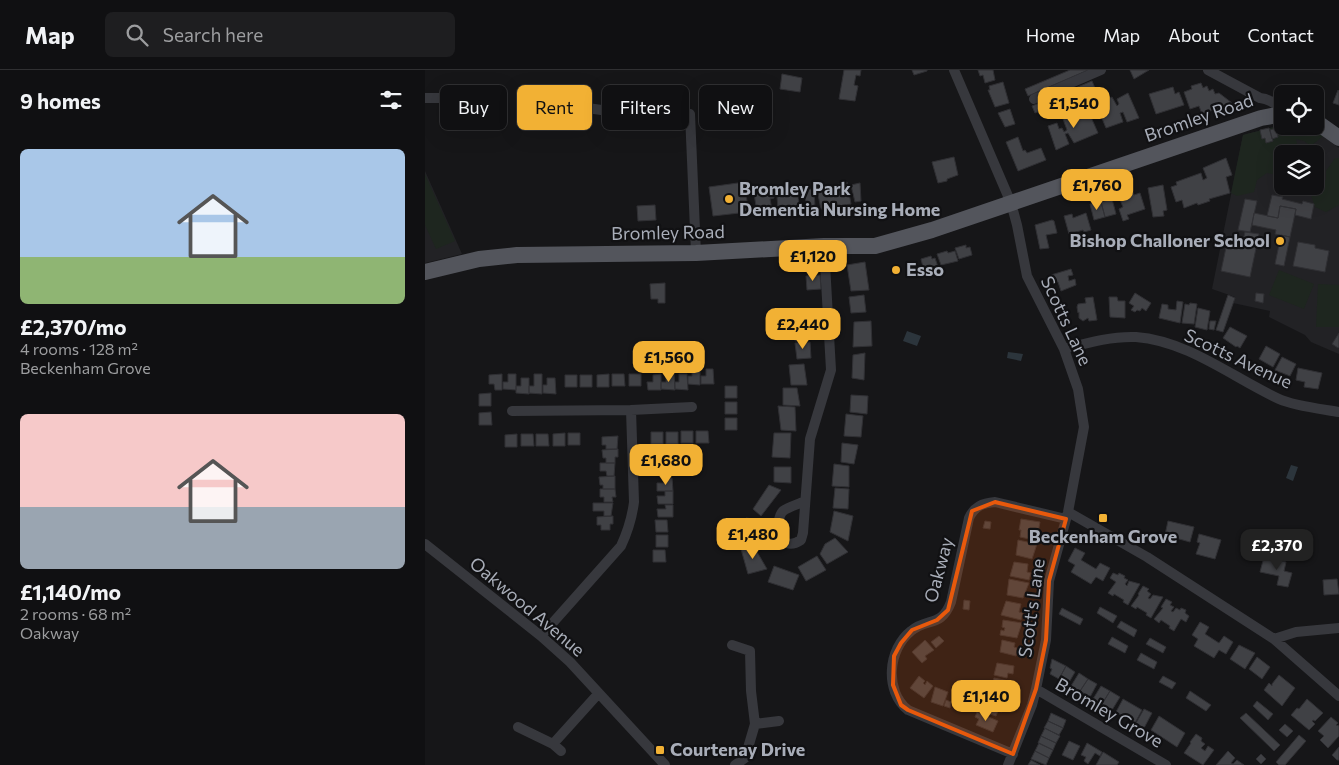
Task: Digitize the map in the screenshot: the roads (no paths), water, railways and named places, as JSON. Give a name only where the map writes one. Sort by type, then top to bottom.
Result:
[{"type":"main road","name":"Bromley Road","points":[[425,272],[451,265],[504,256],[696,253],[824,246],[875,246],[922,233],[1261,118],[1274,116]]},
{"type":"main road","points":[[1324,127],[1339,138]]},
{"type":"street","name":"Scotts Lane","points":[[955,70],[1011,203],[1027,276],[1064,349],[1078,389],[1084,427],[1067,515]]},
{"type":"street","points":[[1034,99],[1101,70]]},
{"type":"street","points":[[1208,70],[1260,98],[1274,103]]},
{"type":"street","points":[[425,98],[440,98]]},
{"type":"street","points":[[592,109],[629,114],[690,114],[696,253]]},
{"type":"street","points":[[805,501],[809,438],[831,370],[824,246]]},
{"type":"street","name":"Scotts Avenue","points":[[1064,349],[1095,341],[1118,338],[1136,337],[1160,341],[1181,348],[1281,400],[1339,412]]},
{"type":"street","points":[[512,411],[631,410],[692,407]]},
{"type":"street","points":[[541,636],[621,546],[628,530],[633,514],[631,410]]},
{"type":"street","name":"Oakway","points":[[1013,754],[908,710],[901,705],[893,685],[894,656],[901,643],[912,630],[937,620],[948,610],[972,511],[986,503],[995,502],[1067,515]]},
{"type":"street","points":[[1067,515],[1147,557],[1274,638],[1339,696]]},
{"type":"street","name":"Scott's Lane","points":[[1008,765],[1032,705],[1036,689],[1046,640],[1049,581],[1067,515]]},
{"type":"street","name":"Oakwood Avenue","points":[[425,544],[541,636],[570,662],[665,765]]},
{"type":"street","points":[[1274,638],[1296,632],[1339,628]]},
{"type":"street","points":[[732,645],[750,651],[751,691],[755,724],[745,758],[735,765]]},
{"type":"street","name":"Bromley Grove","points":[[1036,689],[1166,765]]},
{"type":"street","points":[[553,744],[598,694]]},
{"type":"street","points":[[755,724],[779,721]]},
{"type":"street","points":[[517,727],[553,744],[561,752]]},
{"type":"place","name":"Bromley Park Dementia Nursing Home","points":[[729,199]]},
{"type":"place","name":"Bishop Challoner School","points":[[1280,241]]},
{"type":"place","name":"Esso","points":[[896,270]]},
{"type":"place","name":"Beckenham Grove","points":[[1103,518]]},
{"type":"place","name":"Courtenay Drive","points":[[660,750]]}]
